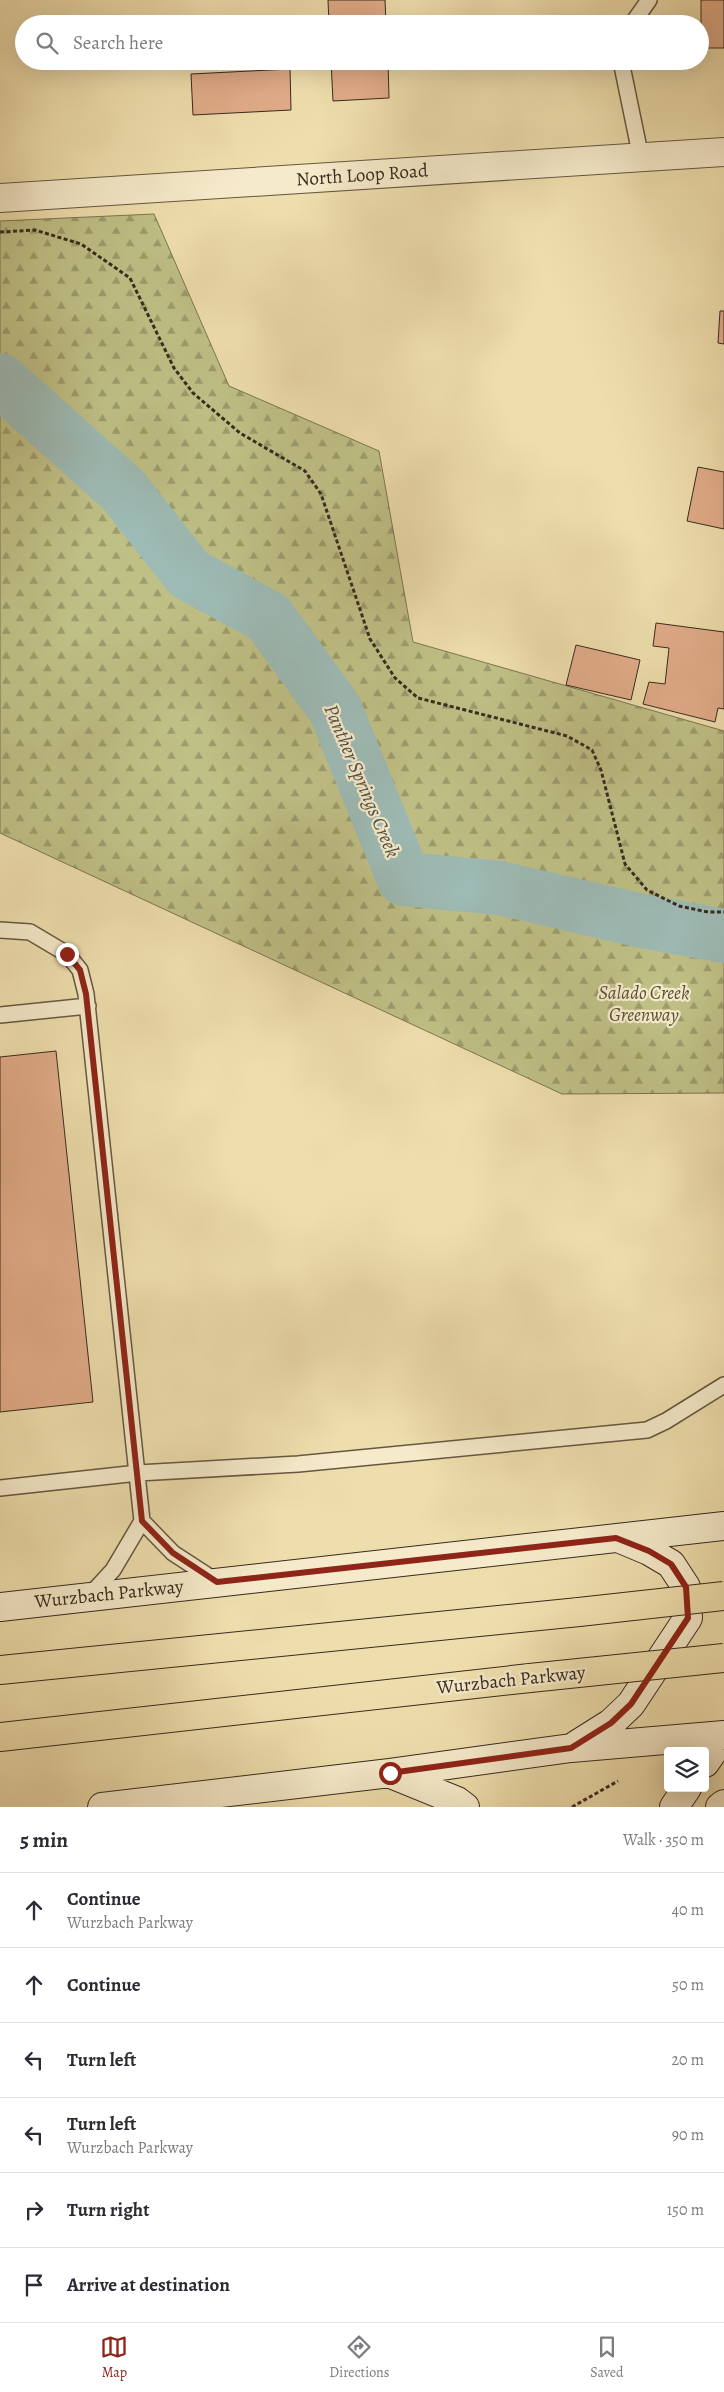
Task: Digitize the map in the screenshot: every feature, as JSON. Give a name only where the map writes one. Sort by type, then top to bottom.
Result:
[{"type":"highway","points":[[0,1670],[724,1596]]},
{"type":"highway","name":"Wurzbach Parkway","points":[[0,1737],[724,1658]]},
{"type":"main road","name":"North Loop Road","points":[[0,198],[724,152]]},
{"type":"main road","points":[[684,1530],[724,1512]]},
{"type":"main road","name":"Wurzbach Parkway","points":[[0,1606],[724,1526]]},
{"type":"main road","points":[[571,1748],[611,1723],[631,1704],[688,1618],[686,1587],[671,1564],[649,1551],[616,1538]]},
{"type":"main road","points":[[102,1807],[390,1773],[571,1748],[724,1735]]},
{"type":"main road","points":[[709,1757],[724,1735]]},
{"type":"main road","points":[[390,1773],[457,1801],[465,1807]]},
{"type":"main road","points":[[674,1807],[684,1792]]},
{"type":"main road","points":[[720,1807],[724,1804]]},
{"type":"lane","points":[[638,15],[649,0]]},
{"type":"lane","points":[[623,70],[641,158]]},
{"type":"lane","points":[[0,930],[30,932],[67,954],[80,970],[88,1006],[142,1521],[113,1570],[89,1597]]},
{"type":"lane","points":[[0,1015],[88,1006]]},
{"type":"lane","points":[[0,1488],[138,1473],[298,1464],[647,1430],[666,1421],[724,1385]]},
{"type":"lane","points":[[142,1521],[173,1553],[217,1582]]},
{"type":"path","points":[[0,232],[35,230],[81,244],[130,278],[174,368],[193,392],[240,433],[305,471],[321,494],[370,639],[395,678],[418,698],[567,736],[592,750],[601,770],[625,864],[647,890],[679,906],[708,912],[724,912]]},
{"type":"path","points":[[572,1807],[618,1781]]},
{"type":"green space","name":"Salado Creek Greenway","points":[[154,214],[229,386],[379,451],[413,642],[724,731],[724,1093],[562,1094],[0,833],[0,221]]},
{"type":"building","points":[[328,0],[385,0],[386,15],[329,15]]},
{"type":"building","points":[[701,0],[724,0],[724,48],[709,48],[709,15],[701,15]]},
{"type":"building","points":[[290,70],[291,110],[193,115],[191,74]]},
{"type":"building","points":[[331,70],[388,70],[389,98],[333,101]]},
{"type":"building","points":[[720,311],[724,311],[724,344],[718,343]]},
{"type":"building","points":[[698,467],[724,472],[724,529],[687,521]]},
{"type":"building","points":[[656,623],[724,632],[724,709],[718,708],[715,722],[643,704],[649,682],[665,684],[669,648],[653,646]]},
{"type":"building","points":[[576,645],[640,660],[631,700],[566,685]]},
{"type":"building","points":[[56,1051],[93,1402],[0,1412],[0,1057]]},
{"type":"waterway","name":"Panther Springs Creek","points":[[0,380],[123,490],[189,574],[268,617],[335,709],[404,879],[500,888],[642,921],[724,936]]},
{"type":"route","points":[[67,954],[80,970],[86,994],[133,1419],[142,1521],[173,1553],[217,1582],[616,1538],[649,1551],[671,1564],[686,1587],[688,1618],[631,1704],[611,1723],[571,1748],[390,1773]]}]
